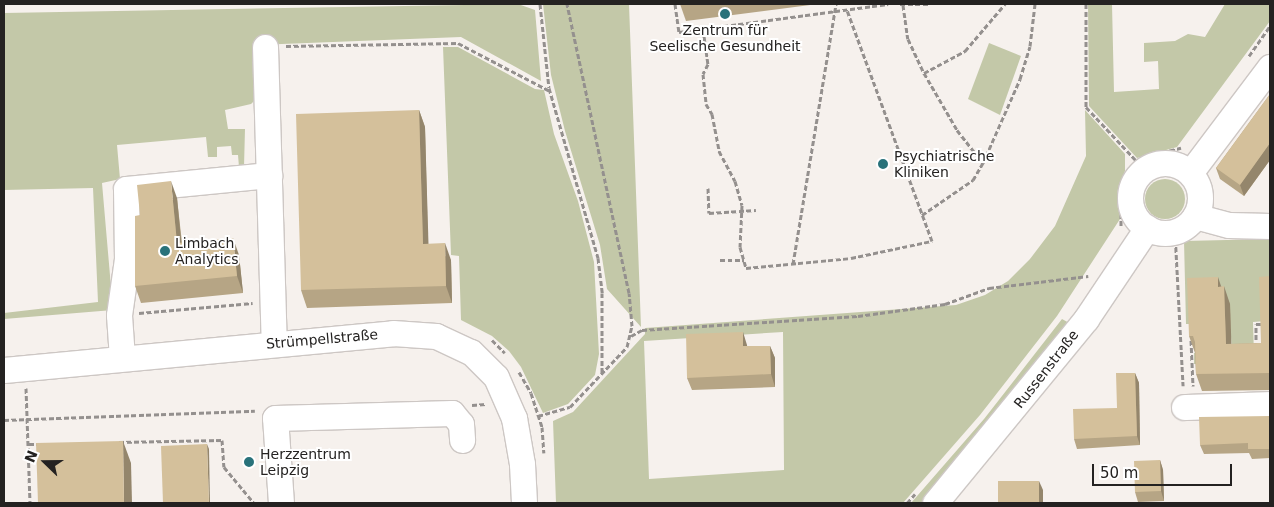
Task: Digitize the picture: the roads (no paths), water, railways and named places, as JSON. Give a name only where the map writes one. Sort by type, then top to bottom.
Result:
[{"type":"street","points":[[265,46],[262,185],[274,343]]},
{"type":"street","points":[[1190,173],[1270,67]]},
{"type":"street","points":[[1168,163],[1190,173],[1197,184],[1200,197],[1195,216],[1175,232],[1160,233],[1146,228],[1135,216],[1130,199],[1141,166],[1168,163]]},
{"type":"street","points":[[122,358],[119,315],[127,259],[126,189],[262,185]]},
{"type":"street","points":[[1195,216],[1229,225],[1270,226]]},
{"type":"street","name":"Russenstraße","points":[[927,496],[1086,319],[1146,228]]},
{"type":"street","name":"Strümpellstraße","points":[[15,368],[393,333],[436,336],[471,352],[496,378],[504,414],[522,464],[524,503]]},
{"type":"street","points":[[1188,400],[1270,404]]},
{"type":"street","points":[[281,503],[275,418],[452,412],[461,424],[462,440]]},
{"type":"place","name":"Zentrum für Seelische Gesundheit","points":[[725,14]]},
{"type":"place","name":"Psychiatrische Kliniken","points":[[883,164]]},
{"type":"place","name":"Limbach Analytics","points":[[165,251]]},
{"type":"place","name":"Herzzentrum Leipzig","points":[[249,462]]}]
